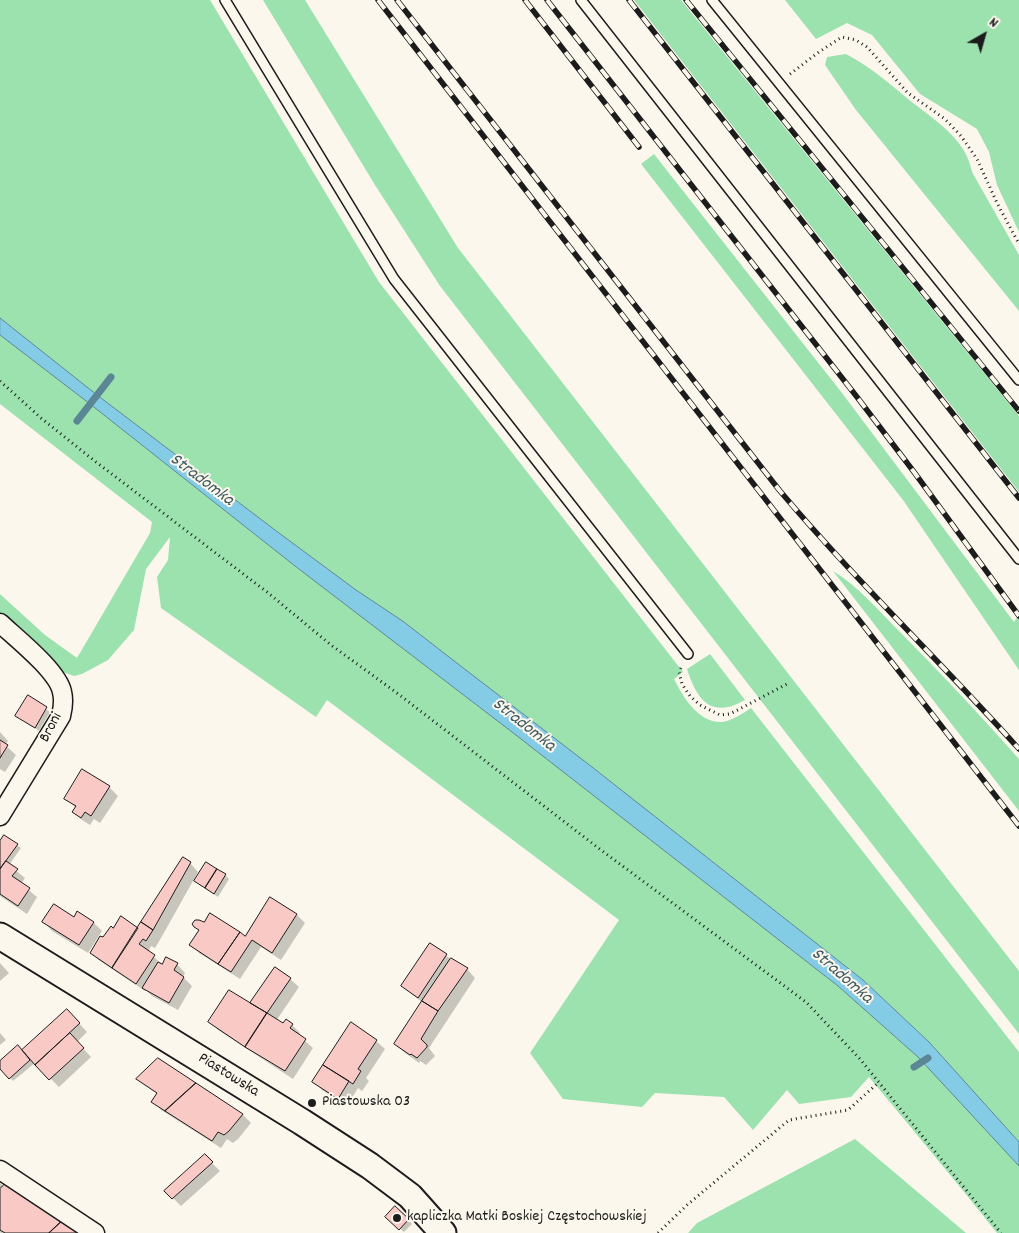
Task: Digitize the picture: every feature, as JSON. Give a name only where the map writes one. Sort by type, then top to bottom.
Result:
[{"type":"street","name":"Broni","points":[[0,623],[52,672],[62,690],[63,704],[61,716],[0,816]]},
{"type":"street","name":"Piastowska","points":[[0,936],[370,1166],[410,1196],[443,1233]]},
{"type":"street","points":[[0,1170],[95,1233]]},
{"type":"lane","points":[[225,0],[394,280],[688,654]]},
{"type":"lane","points":[[581,0],[1019,559]]},
{"type":"lane","points":[[712,0],[1019,380]]},
{"type":"path","points":[[779,83],[842,37],[856,40],[867,48],[908,93],[945,119],[961,136],[977,159],[997,203],[1019,244]]},
{"type":"path","points":[[0,381],[41,418],[96,462],[267,592],[331,645],[397,693],[601,850],[806,1002],[860,1059],[1001,1233]]},
{"type":"path","points":[[688,654],[679,672],[682,684],[690,696],[700,705],[720,715],[730,714],[787,684]]},
{"type":"path","points":[[658,1233],[686,1205],[789,1120],[848,1110],[878,1082]]},
{"type":"green space","points":[[0,0],[210,0],[379,282],[683,672],[674,679],[687,701],[706,719],[723,722],[741,715],[751,708],[1019,1052],[1019,1142],[929,1042],[863,980],[404,622],[356,590],[279,533],[97,395],[0,318]]},
{"type":"green space","points":[[263,0],[305,0],[458,248],[1019,971],[1019,1034],[440,286],[375,185]]},
{"type":"green space","points":[[634,0],[681,0],[1019,416],[1019,492]]},
{"type":"green space","points":[[785,0],[1019,0],[1019,232],[997,185],[989,152],[977,129],[920,94],[872,35],[847,23],[816,39]]},
{"type":"green space","points":[[846,54],[878,75],[938,122],[956,139],[963,149],[969,160],[972,172],[1019,255],[1019,311],[856,110],[825,65],[827,57]]},
{"type":"green space","points":[[654,154],[842,393],[1014,622],[1019,614],[1019,670],[903,500],[641,164]]},
{"type":"green space","points":[[0,335],[838,986],[918,1057],[920,1059],[912,1064],[915,1070],[925,1064],[1019,1166],[1019,1233],[997,1233],[869,1077],[851,1097],[799,1104],[787,1090],[753,1130],[724,1097],[655,1093],[642,1107],[563,1099],[530,1053],[619,920],[327,700],[316,717],[161,608],[157,577],[168,560],[170,537],[146,569],[134,630],[108,660],[82,674],[74,676],[60,671],[0,613],[0,594],[45,635],[77,658],[150,533],[152,522],[0,404]]},
{"type":"green space","points":[[833,571],[851,584],[875,606],[960,694],[1019,759],[1019,811]]},
{"type":"green space","points":[[710,654],[745,700],[723,708],[707,704],[701,698],[687,669]]},
{"type":"green space","points":[[855,1139],[966,1233],[688,1233],[697,1223]]},
{"type":"water","points":[[0,318],[97,395],[279,533],[356,590],[404,622],[863,980],[929,1042],[1019,1142],[1019,1166],[918,1057],[838,986],[0,335]]},
{"type":"building","points":[[28,695],[47,707],[35,728],[15,716]]},
{"type":"building","points":[[0,740],[8,745],[0,758]]},
{"type":"building","points":[[82,769],[110,786],[91,816],[85,812],[81,818],[72,812],[76,806],[64,799]]},
{"type":"building","points":[[4,835],[18,844],[0,869],[0,841]]},
{"type":"building","points":[[183,857],[191,862],[153,930],[141,922]]},
{"type":"building","points":[[6,861],[18,869],[12,876],[30,888],[18,906],[0,894],[0,869]]},
{"type":"building","points":[[206,862],[217,869],[205,888],[194,881]]},
{"type":"building","points":[[217,869],[226,874],[214,894],[205,888]]},
{"type":"building","points":[[270,897],[297,914],[272,953],[252,940],[231,972],[218,964],[240,932],[245,936]]},
{"type":"building","points":[[54,904],[74,917],[77,911],[94,922],[79,945],[42,922]]},
{"type":"building","points":[[210,913],[240,932],[218,964],[189,945],[199,930],[192,924],[195,920],[204,922]]},
{"type":"building","points":[[121,916],[138,928],[112,968],[90,953],[100,936],[103,937],[111,926],[113,928]]},
{"type":"building","points":[[141,922],[153,930],[146,941],[143,939],[139,944],[155,955],[136,984],[112,968]]},
{"type":"building","points":[[430,943],[447,954],[418,998],[401,986]]},
{"type":"building","points":[[166,957],[178,963],[174,970],[184,977],[169,1003],[142,988],[158,962],[162,964]]},
{"type":"building","points":[[451,958],[468,968],[438,1011],[422,1001]]},
{"type":"building","points":[[275,967],[291,978],[267,1013],[250,1003]]},
{"type":"building","points":[[229,990],[267,1013],[245,1047],[208,1022]]},
{"type":"building","points":[[422,1001],[438,1011],[421,1039],[427,1047],[417,1058],[394,1044]]},
{"type":"building","points":[[67,1009],[80,1023],[35,1065],[22,1050]]},
{"type":"building","points":[[267,1013],[283,1023],[286,1019],[293,1024],[290,1028],[306,1039],[285,1071],[245,1047]]},
{"type":"building","points":[[351,1022],[377,1040],[358,1069],[361,1071],[353,1084],[323,1065]]},
{"type":"building","points":[[70,1033],[84,1048],[49,1080],[35,1065]]},
{"type":"building","points":[[18,1045],[30,1060],[9,1079],[0,1069],[0,1061]]},
{"type":"building","points":[[158,1058],[196,1083],[165,1111],[151,1102],[157,1093],[136,1079]]},
{"type":"building","points":[[323,1065],[349,1081],[338,1099],[312,1082]]},
{"type":"building","points":[[196,1083],[243,1114],[229,1131],[224,1135],[218,1132],[212,1141],[165,1111]]},
{"type":"building","points":[[205,1154],[213,1162],[172,1199],[164,1191]]},
{"type":"building","points":[[6,1183],[62,1221],[49,1233],[5,1233],[0,1230],[0,1189]]},
{"type":"building","points":[[395,1206],[409,1219],[399,1230],[385,1217]]},
{"type":"building","points":[[62,1221],[80,1233],[49,1233]]},
{"type":"waterway","name":"Stradomka","points":[[77,421],[111,377]]},
{"type":"waterway","points":[[914,1067],[928,1058]]},
{"type":"railway","points":[[378,0],[1019,826]]},
{"type":"railway","points":[[397,0],[780,491],[838,557],[1019,749]]},
{"type":"railway","points":[[525,0],[639,147]]},
{"type":"railway","points":[[547,0],[857,397],[1019,616]]},
{"type":"railway","points":[[629,0],[1019,498]]},
{"type":"railway","points":[[686,0],[1019,411]]},
{"type":"place","name":"Piastowska 03","points":[[312,1103]]},
{"type":"place","name":"kapliczka Matki Boskiej Częstochowskiej","points":[[397,1218]]}]
